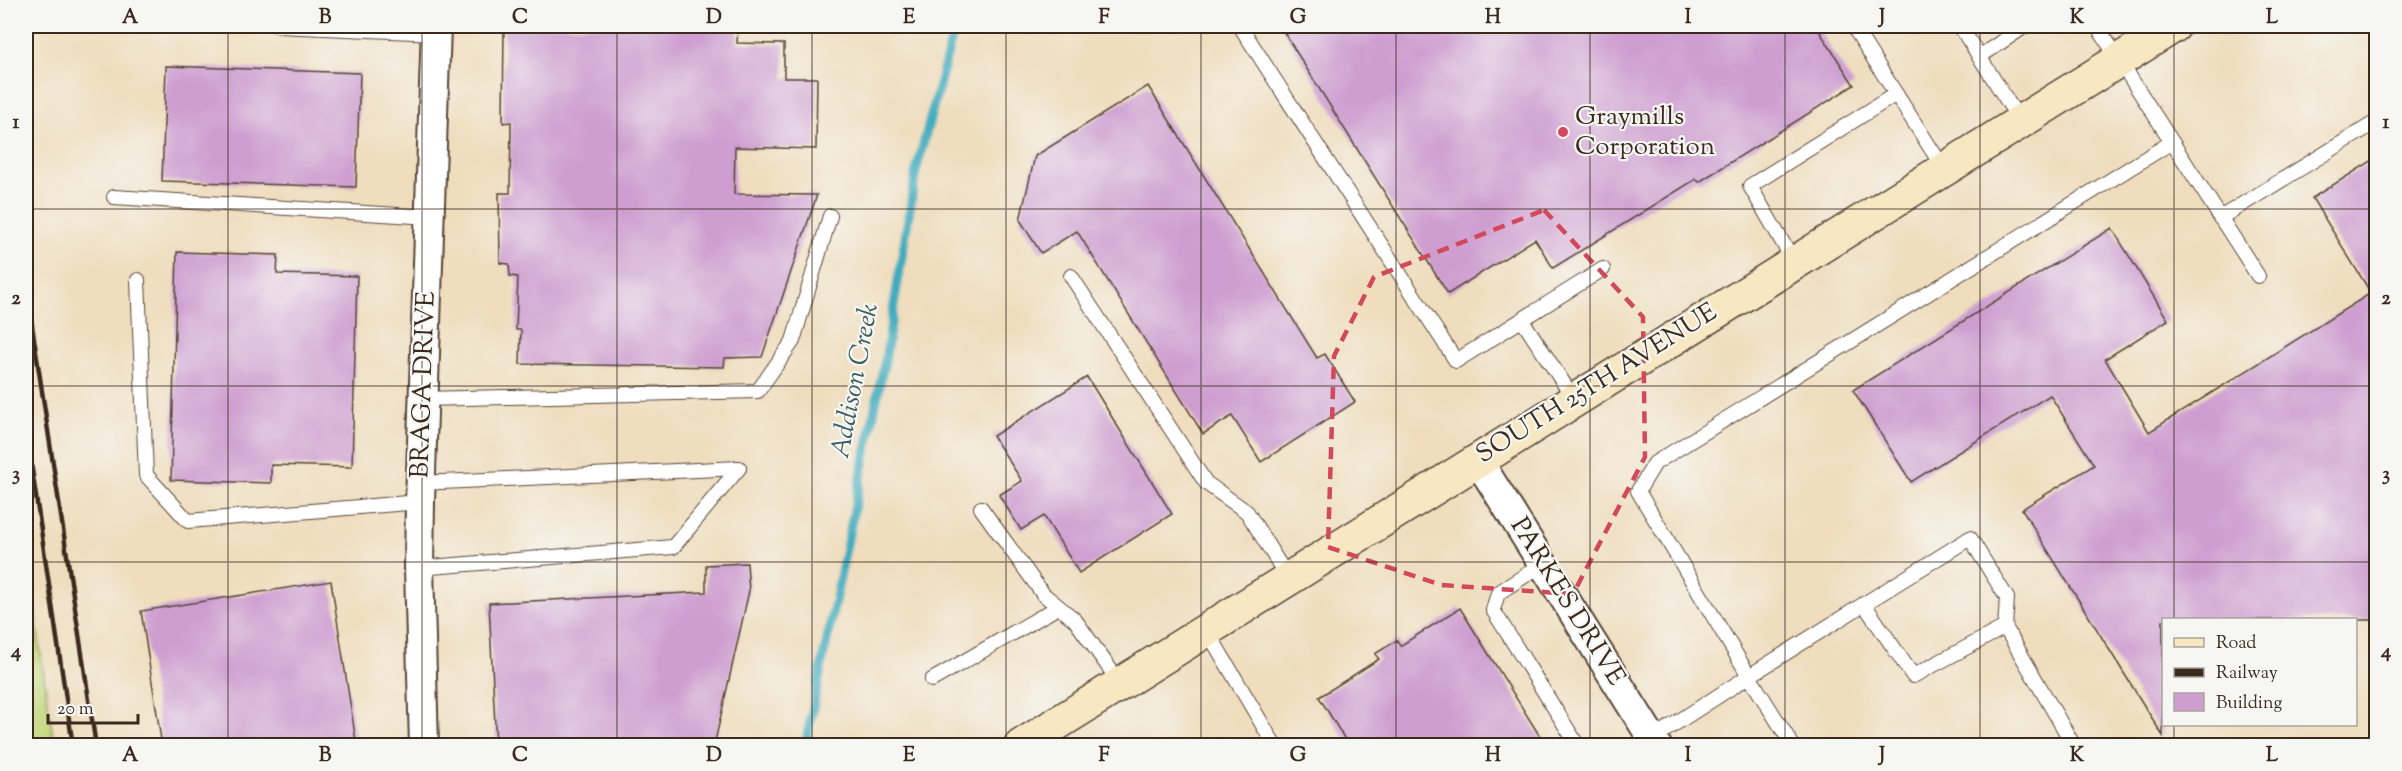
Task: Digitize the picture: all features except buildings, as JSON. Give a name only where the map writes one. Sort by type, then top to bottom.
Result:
[{"type":"main road","name":"SOUTH 25TH AVENUE","points":[[1021,746],[1477,459],[2174,26]]},
{"type":"street","name":"BRAGA DRIVE","points":[[424,746],[419,568],[420,493],[436,29]]},
{"type":"street","name":"PARKES DRIVE","points":[[1477,459],[1655,742]]},
{"type":"lane","points":[[279,26],[436,29]]},
{"type":"lane","points":[[1240,26],[1456,360],[1603,268]]},
{"type":"lane","points":[[1853,26],[1944,169]]},
{"type":"lane","points":[[1960,26],[2020,121]]},
{"type":"lane","points":[[1979,57],[2025,26]]},
{"type":"lane","points":[[2097,26],[2258,276]]},
{"type":"lane","points":[[1794,262],[1750,186],[1896,94]]},
{"type":"lane","points":[[2220,218],[2376,122]]},
{"type":"lane","points":[[1793,746],[1638,491],[1655,463],[2172,142]]},
{"type":"lane","points":[[114,197],[430,217]]},
{"type":"lane","points":[[423,399],[758,391],[793,341],[830,216]]},
{"type":"lane","points":[[1071,276],[1206,483],[1247,512],[1288,578]]},
{"type":"lane","points":[[138,280],[146,475],[188,521],[420,493],[739,468],[673,547],[419,568]]},
{"type":"lane","points":[[1522,320],[1574,399]]},
{"type":"lane","points":[[981,508],[1043,594],[1075,620],[1120,683]]},
{"type":"lane","points":[[1655,742],[1749,676],[1970,538],[2007,598],[2005,627],[2074,746]]},
{"type":"lane","points":[[1543,564],[1498,593],[1493,609],[1578,746]]},
{"type":"lane","points":[[1864,604],[1913,676],[2005,627]]},
{"type":"lane","points":[[932,680],[1058,607]]},
{"type":"lane","points":[[1206,630],[1275,746]]},
{"type":"highlighted area","points":[[1544,210],[1643,317],[1645,457],[1573,594],[1441,585],[1328,547],[1334,356],[1374,277]]},
{"type":"green space","points":[[27,558],[54,745],[26,745]]},
{"type":"waterway","name":"Addison Creek","points":[[805,746],[885,360],[916,171],[955,26]]},
{"type":"railway","points":[[26,286],[96,746]]},
{"type":"railway","points":[[26,429],[73,746]]},
{"type":"place","name":"Graymills Corporation","points":[[1563,132]]}]
